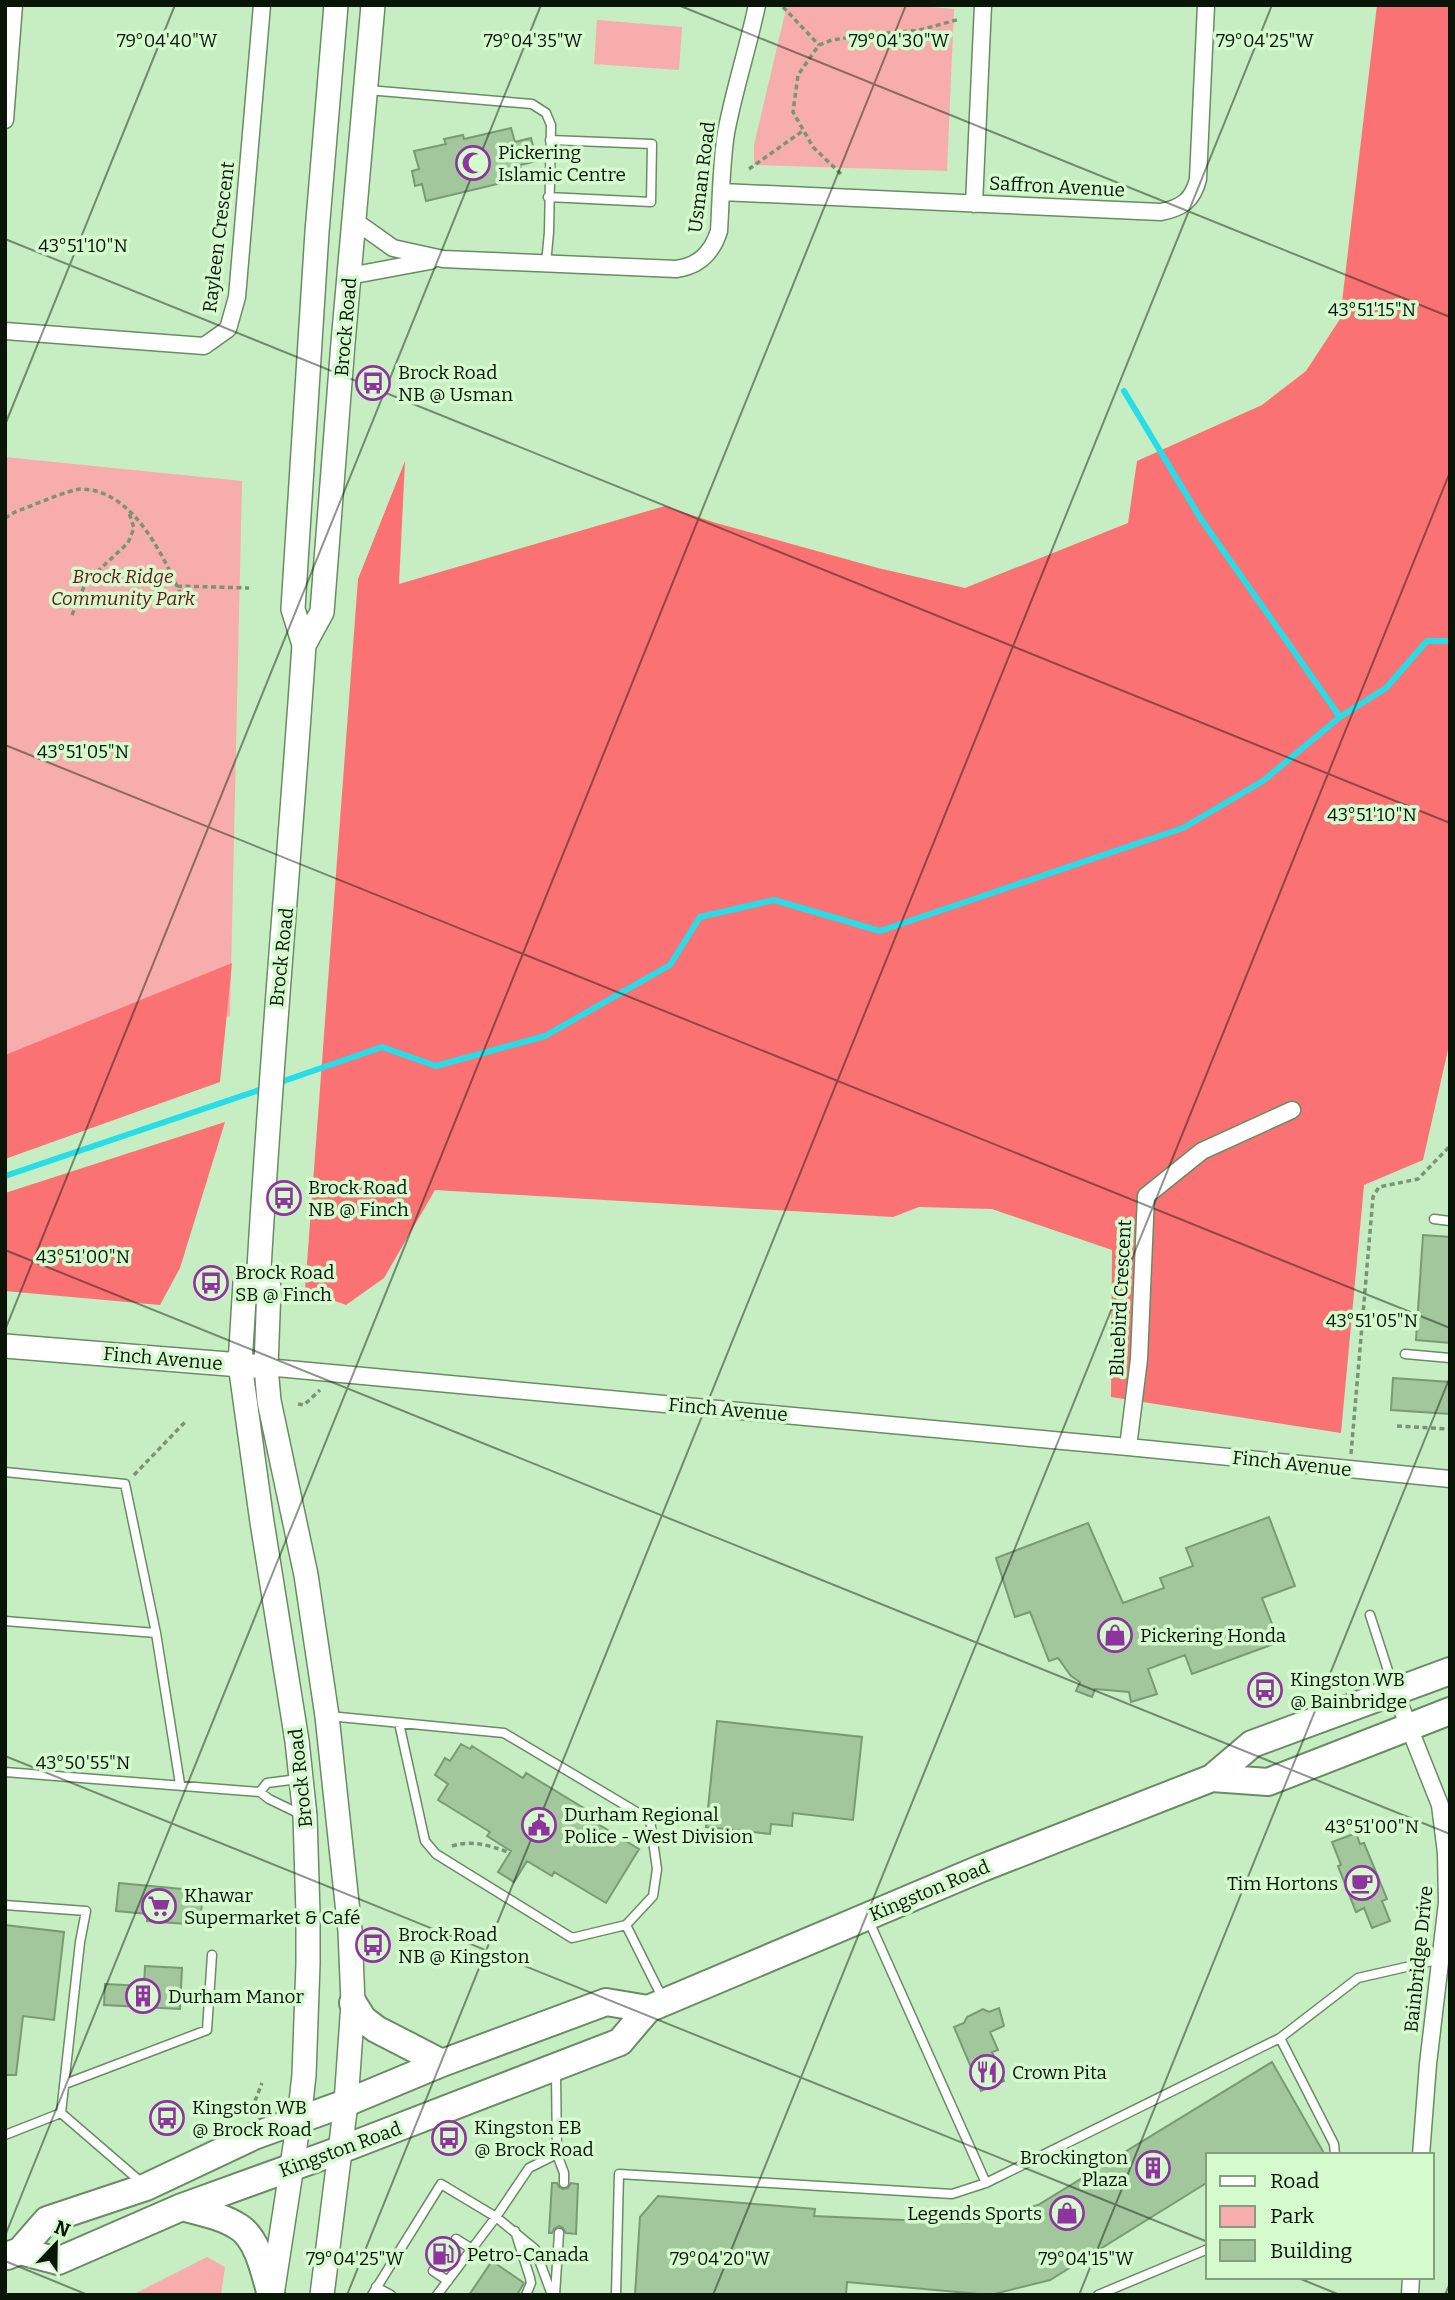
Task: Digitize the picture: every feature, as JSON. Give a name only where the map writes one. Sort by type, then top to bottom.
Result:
[{"type":"main road","name":"Brock Road","points":[[322,2295],[346,2103],[353,2003],[350,1931],[327,1716],[306,1575],[269,1401],[266,1367],[269,1287],[259,1269],[304,645],[293,610],[317,232],[336,5]]},
{"type":"main road","name":"Brock Road","points":[[304,645],[322,612],[373,5]]},
{"type":"main road","points":[[317,232],[335,261],[349,276]]},
{"type":"main road","name":"Brock Road","points":[[259,1269],[245,1283],[240,1364],[297,1741],[305,1816],[309,1965],[299,2120],[272,2295]]},
{"type":"main road","name":"Finch Avenue","points":[[5,1346],[266,1367]]},
{"type":"main road","name":"Kingston Road","points":[[13,2254],[58,2261],[182,2207],[340,2150],[620,2042],[656,2006],[982,1868],[1212,1778],[1252,1744],[1450,1671]]},
{"type":"main road","name":"Kingston Road","points":[[1212,1778],[1268,1782],[1450,1711]]},
{"type":"main road","name":"Kingston Road","points":[[13,2254],[47,2220],[146,2187],[254,2136],[346,2103],[442,2063],[606,2002],[656,2006]]},
{"type":"main road","points":[[353,2003],[363,2019],[376,2029],[442,2063]]},
{"type":"main road","points":[[182,2207],[222,2218],[242,2228],[259,2254],[272,2295]]},
{"type":"street","points":[[5,120],[14,5]]},
{"type":"street","name":"Rayleen Crescent","points":[[5,331],[204,346],[228,329],[237,297],[262,5]]},
{"type":"street","name":"Usman Road","points":[[355,221],[393,248],[443,259],[676,269],[691,267],[701,261],[716,243],[726,136],[757,5]]},
{"type":"street","points":[[974,204],[983,5]]},
{"type":"street","name":"Saffron Avenue","points":[[722,191],[1161,212],[1178,209],[1190,199],[1198,179],[1206,5]]},
{"type":"street","name":"Usman Road","points":[[349,276],[443,259]]},
{"type":"street","name":"Bluebird Crescent","points":[[1128,1447],[1139,1359],[1146,1196],[1202,1151],[1292,1111]]},
{"type":"street","name":"Finch Avenue","points":[[266,1367],[1450,1479]]},
{"type":"street","name":"Bainbridge Drive","points":[[1395,1692],[1440,1805],[1446,1853],[1447,1903],[1428,2064],[1421,2153]]},
{"type":"lane","points":[[366,90],[532,104],[546,113],[551,125],[546,264]]},
{"type":"lane","points":[[548,197],[652,202],[652,144],[550,140]]},
{"type":"lane","points":[[1434,1219],[1450,1221]]},
{"type":"lane","points":[[1405,1354],[1450,1358]]},
{"type":"lane","points":[[5,1472],[125,1484],[156,1633],[180,1784]]},
{"type":"lane","points":[[1370,1615],[1395,1692]]},
{"type":"lane","points":[[5,1621],[156,1633]]},
{"type":"lane","points":[[327,1716],[504,1733],[650,1820],[657,1869],[653,1896],[626,1925],[572,1938],[436,1854],[425,1842],[399,1723]]},
{"type":"lane","points":[[5,1772],[260,1792],[268,1799],[305,1816]]},
{"type":"lane","points":[[260,1792],[267,1783],[300,1779]]},
{"type":"lane","points":[[5,1905],[86,1911],[80,1942],[61,2113]]},
{"type":"lane","points":[[867,1916],[986,2183]]},
{"type":"lane","points":[[626,1925],[656,2006]]},
{"type":"lane","points":[[65,2084],[206,2030],[212,1955]]},
{"type":"lane","points":[[616,2295],[619,2174],[952,2194],[986,2183],[1280,2038],[1358,1978],[1441,1959]]},
{"type":"lane","points":[[1280,2038],[1334,2144],[1335,2153]]},
{"type":"lane","points":[[556,2067],[557,2154],[564,2173],[564,2183]]},
{"type":"lane","points":[[5,2135],[61,2113]]},
{"type":"lane","points":[[61,2113],[146,2187]]},
{"type":"lane","points":[[437,2295],[496,2217],[528,2168],[557,2154]]},
{"type":"lane","points":[[391,2295],[374,2291],[424,2219],[441,2184],[496,2217],[535,2249],[553,2295]]},
{"type":"lane","points":[[515,2231],[531,2283],[526,2295]]},
{"type":"lane","points":[[553,2295],[559,2233]]},
{"type":"lane","points":[[456,2239],[472,2249]]},
{"type":"lane","points":[[1098,2295],[1206,2250]]},
{"type":"lane","points":[[433,2271],[448,2281]]},
{"type":"path","points":[[783,7],[820,45]]},
{"type":"path","points":[[841,174],[813,148],[793,112],[798,75],[820,45],[832,40],[920,30],[960,19]]},
{"type":"path","points":[[749,169],[804,130]]},
{"type":"path","points":[[5,518],[79,489],[111,496],[128,508],[164,558],[185,603]]},
{"type":"path","points":[[72,615],[86,582],[128,543],[134,528],[128,508]]},
{"type":"path","points":[[177,586],[249,588]]},
{"type":"path","points":[[1350,1469],[1373,1197],[1379,1186],[1418,1179],[1450,1146]]},
{"type":"path","points":[[125,1484],[186,1421]]},
{"type":"path","points":[[1398,1426],[1450,1429]]},
{"type":"path","points":[[436,1854],[466,1842],[508,1852]]},
{"type":"path","points":[[256,2101],[262,2083]]},
{"type":"green space","points":[[787,5],[906,5],[954,9],[947,171],[754,165],[754,145]]},
{"type":"green space","points":[[597,20],[682,27],[679,70],[594,64]]},
{"type":"green space","name":"Brock Ridge Community Park","points":[[5,457],[242,481],[230,1016],[5,1068]]},
{"type":"green space","points":[[207,2257],[225,2267],[221,2295],[132,2295]]},
{"type":"shaded area","points":[[1377,5],[1450,5],[1450,1041],[1423,1160],[1364,1185],[1341,1433],[1111,1397],[1112,1250],[992,1209],[919,1207],[893,1217],[435,1190],[384,1278],[346,1305],[305,1290],[358,579],[405,461],[399,584],[665,506],[878,568],[965,588],[1128,523],[1137,461],[1262,405],[1306,371],[1340,319]]},
{"type":"shaded area","points":[[232,963],[220,1082],[5,1159],[5,1055]]},
{"type":"shaded area","points":[[225,1122],[180,1268],[160,1305],[5,1291],[5,1193]]},
{"type":"building","name":"Pickering Islamic Centre","points":[[511,128],[515,142],[531,138],[537,161],[520,165],[523,178],[426,201],[422,184],[415,186],[412,171],[419,169],[414,151],[446,144],[444,139],[463,135],[464,139]]},
{"type":"building","points":[[1423,1235],[1450,1237],[1450,1343],[1416,1340]]},
{"type":"building","points":[[1393,1378],[1450,1382],[1450,1414],[1391,1410]]},
{"type":"building","points":[[1269,1517],[1295,1586],[1262,1598],[1279,1642],[1192,1674],[1185,1655],[1148,1669],[1157,1694],[1131,1702],[1129,1692],[1095,1689],[1092,1697],[1076,1691],[1080,1682],[1071,1676],[1058,1658],[1049,1661],[1030,1612],[1015,1617],[996,1558],[1088,1523],[1123,1603],[1164,1588],[1160,1578],[1193,1566],[1186,1548]]},
{"type":"building","points":[[717,1721],[862,1737],[853,1820],[793,1813],[792,1826],[771,1824],[770,1834],[706,1827]]},
{"type":"building","name":"Durham Regional Police - West Division","points":[[461,1744],[470,1749],[472,1746],[523,1778],[526,1773],[592,1813],[588,1818],[639,1849],[606,1903],[554,1872],[552,1876],[527,1861],[514,1882],[498,1872],[511,1851],[487,1836],[490,1832],[438,1800],[448,1784],[435,1775],[445,1758],[450,1761]]},
{"type":"building","name":"Tim Hortons","points":[[1356,1833],[1360,1844],[1364,1843],[1387,1899],[1382,1901],[1390,1921],[1372,1928],[1364,1908],[1356,1912],[1338,1866],[1341,1865],[1332,1842]]},
{"type":"building","name":"Khawar Supermarket & Café","points":[[119,1883],[203,1891],[200,1925],[147,1921],[148,1914],[116,1911]]},
{"type":"building","points":[[5,1925],[64,1932],[54,2020],[23,2016],[16,2075],[5,2075]]},
{"type":"building","name":"Durham Manor","points":[[145,1966],[182,1968],[180,2009],[104,2005],[105,1984],[144,1986]]},
{"type":"building","points":[[999,2008],[1004,2026],[990,2032],[998,2050],[992,2052],[1004,2081],[981,2091],[954,2027],[983,2009],[989,2012]]},
{"type":"building","name":"Brockington Plaza","points":[[1272,2062],[1324,2153],[1206,2153],[1206,2183],[1050,2280],[990,2295],[847,2282],[846,2295],[635,2295],[640,2217],[658,2196],[815,2209],[814,2216],[971,2223],[1038,2205]]},
{"type":"building","points":[[552,2183],[557,2183],[563,2189],[568,2188],[571,2183],[578,2184],[576,2234],[566,2233],[559,2226],[549,2233]]},
{"type":"building","points":[[492,2261],[524,2283],[517,2295],[469,2295]]},
{"type":"waterway","points":[[1124,391],[1201,519],[1340,717]]},
{"type":"waterway","points":[[275,1084],[382,1047],[436,1066],[545,1036],[670,965],[700,917],[774,900],[880,931],[1183,828],[1263,781],[1340,717],[1386,688],[1427,641],[1450,641]]},
{"type":"waterway","points":[[5,1176],[265,1088]]},
{"type":"place","name":"Pickering Islamic Centre","points":[[473,163]]},
{"type":"place","name":"Brock Road NB @ Usman","points":[[373,383]]},
{"type":"place","name":"Brock Road NB @ Finch","points":[[284,1198]]},
{"type":"place","name":"Brock Road SB @ Finch","points":[[211,1283]]},
{"type":"place","name":"Pickering Honda","points":[[1115,1635]]},
{"type":"place","name":"Kingston WB @ Bainbridge","points":[[1265,1690]]},
{"type":"place","name":"Durham Regional Police - West Division","points":[[539,1825]]},
{"type":"place","name":"Tim Hortons","points":[[1362,1883]]},
{"type":"place","name":"Khawar Supermarket & Café","points":[[159,1906]]},
{"type":"place","name":"Brock Road NB @ Kingston","points":[[373,1945]]},
{"type":"place","name":"Durham Manor","points":[[143,1996]]},
{"type":"place","name":"Crown Pita","points":[[987,2072]]},
{"type":"place","name":"Kingston WB @ Brock Road","points":[[167,2118]]},
{"type":"place","name":"Kingston EB @ Brock Road","points":[[449,2138]]},
{"type":"place","name":"Brockington Plaza","points":[[1153,2168]]},
{"type":"place","name":"Legends Sports","points":[[1067,2213]]},
{"type":"place","name":"Petro-Canada","points":[[443,2254]]}]
